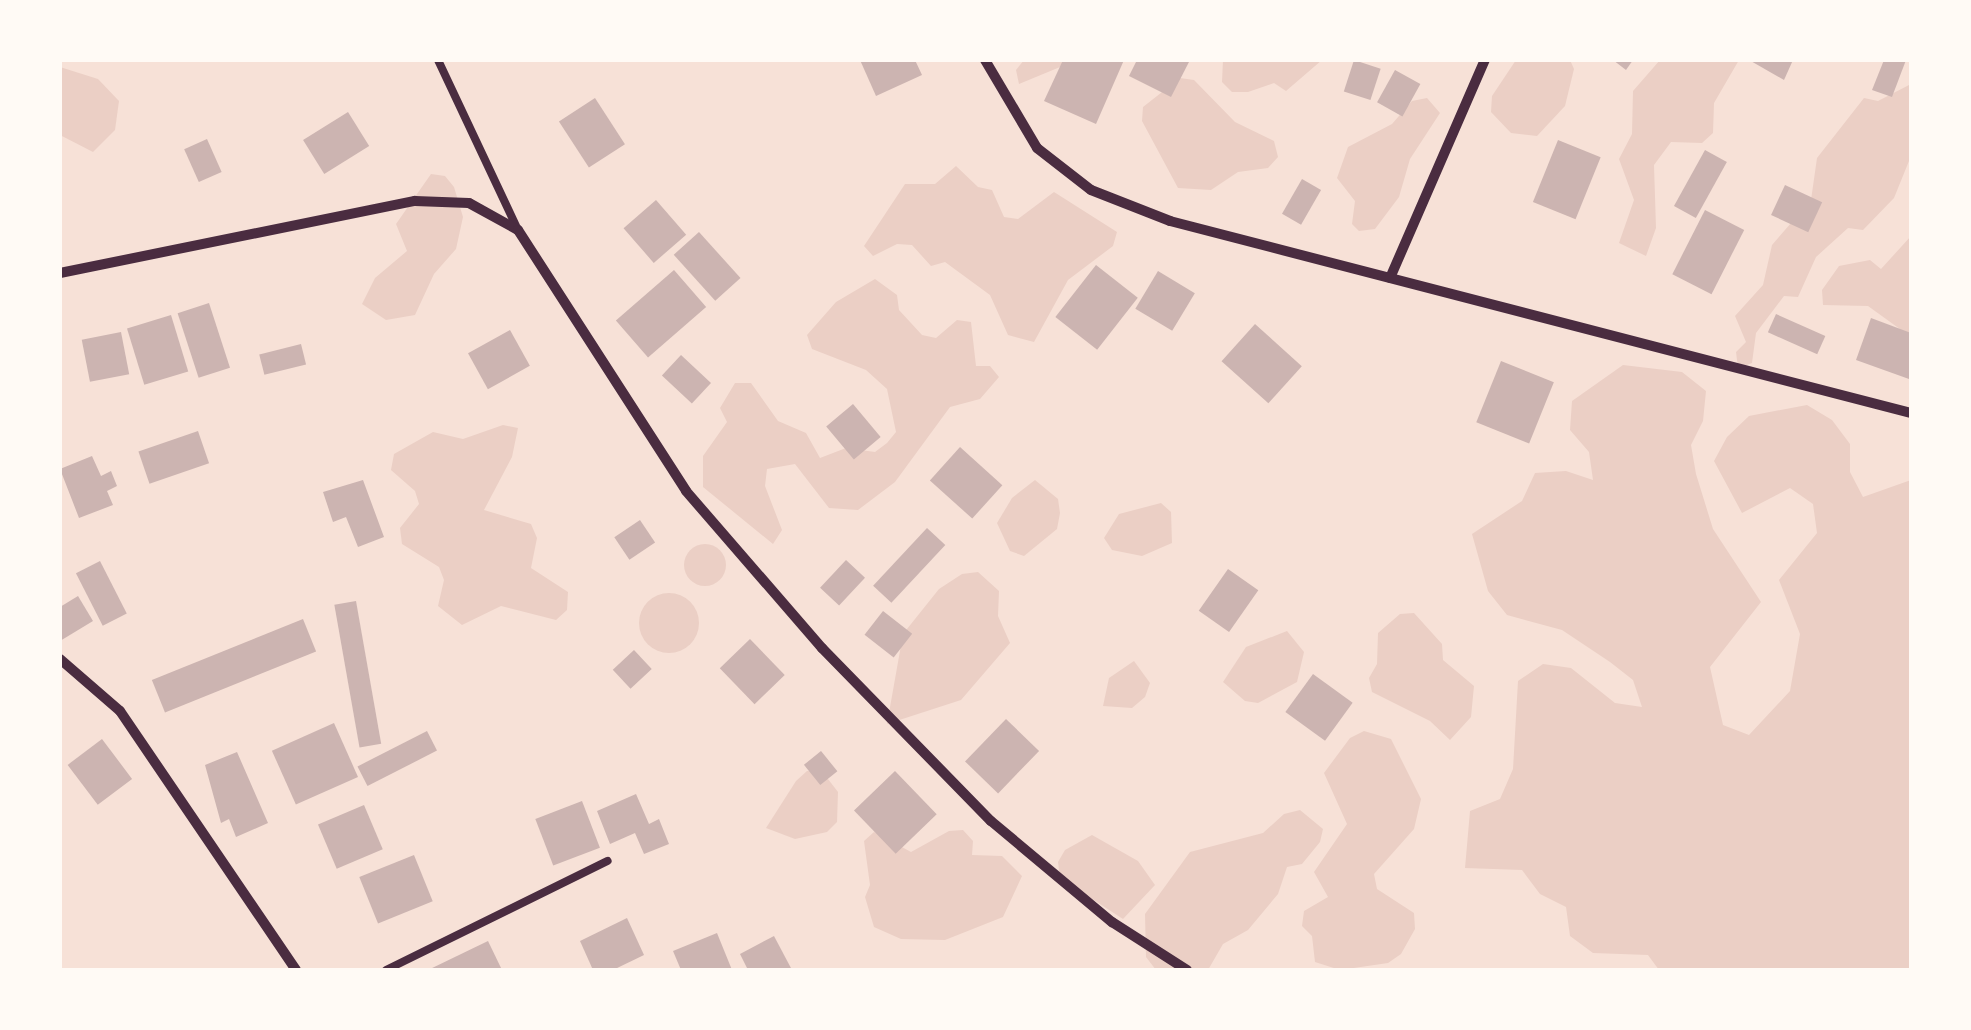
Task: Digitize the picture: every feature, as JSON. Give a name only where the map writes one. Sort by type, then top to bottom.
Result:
[{"type":"street","points":[[985,60],[1038,148],[1091,190],[1170,221],[1911,412]]},
{"type":"street","points":[[1390,278],[1485,60]]},
{"type":"street","points":[[60,273],[415,201],[469,203],[518,230],[686,491],[822,648],[992,821],[1112,922],[1187,970]]},
{"type":"street","points":[[60,658],[120,711],[296,970]]},
{"type":"lane","points":[[438,60],[518,230]]},
{"type":"lane","points":[[386,970],[608,861]]},
{"type":"shaded area","points":[[1024,60],[1077,60],[1019,84],[1016,70]]},
{"type":"shaded area","points":[[1223,60],[1322,60],[1286,91],[1274,83],[1248,92],[1232,92],[1222,82]]},
{"type":"shaded area","points":[[1516,60],[1570,60],[1574,69],[1565,106],[1537,136],[1511,133],[1491,112],[1492,96]]},
{"type":"shaded area","points":[[1660,60],[1739,60],[1714,103],[1713,133],[1702,143],[1671,142],[1654,165],[1656,228],[1646,256],[1619,243],[1634,200],[1619,159],[1632,134],[1633,91]]},
{"type":"shaded area","points":[[60,67],[98,79],[119,101],[115,130],[93,152],[60,135]]},
{"type":"shaded area","points":[[1180,78],[1194,80],[1235,122],[1274,141],[1278,157],[1268,168],[1238,172],[1211,190],[1178,188],[1142,121],[1143,107]]},
{"type":"shaded area","points":[[1911,84],[1911,156],[1894,198],[1863,230],[1848,228],[1816,257],[1798,297],[1784,296],[1756,333],[1752,363],[1738,368],[1736,352],[1746,342],[1735,316],[1763,285],[1772,245],[1811,200],[1817,158],[1864,98],[1878,101]]},
{"type":"shaded area","points":[[1427,98],[1440,113],[1410,159],[1399,197],[1375,229],[1359,231],[1352,224],[1355,201],[1337,178],[1348,147],[1392,124],[1412,101]]},
{"type":"shaded area","points":[[956,166],[978,187],[992,190],[1004,217],[1018,219],[1054,192],[1117,232],[1113,246],[1068,280],[1034,342],[1008,335],[990,295],[945,262],[931,266],[912,245],[897,244],[873,256],[864,246],[905,184],[935,184]]},
{"type":"shaded area","points":[[431,174],[445,176],[454,187],[463,217],[456,249],[434,274],[415,315],[386,320],[362,304],[375,278],[407,251],[396,224]]},
{"type":"shaded area","points":[[1911,236],[1911,337],[1868,306],[1823,305],[1822,290],[1839,266],[1870,260],[1881,269]]},
{"type":"shaded area","points":[[875,279],[897,295],[899,310],[922,335],[936,338],[957,320],[971,322],[976,366],[990,366],[999,377],[980,399],[950,407],[895,482],[858,510],[829,508],[795,464],[767,469],[765,486],[782,530],[773,544],[703,487],[703,456],[727,422],[720,408],[735,383],[751,383],[778,421],[806,433],[820,458],[846,448],[875,452],[887,443],[896,432],[887,389],[866,370],[812,349],[807,335],[836,302]]},
{"type":"shaded area","points":[[1623,365],[1682,372],[1706,391],[1703,421],[1691,445],[1696,474],[1713,529],[1761,602],[1710,667],[1723,725],[1749,735],[1790,691],[1800,634],[1779,580],[1817,533],[1813,504],[1790,488],[1742,513],[1714,461],[1727,437],[1749,416],[1807,405],[1832,420],[1850,444],[1850,472],[1863,497],[1911,480],[1911,970],[1659,970],[1648,955],[1593,953],[1570,936],[1566,907],[1540,894],[1522,870],[1465,868],[1470,811],[1500,799],[1513,769],[1518,681],[1543,664],[1571,668],[1615,703],[1642,707],[1633,680],[1610,662],[1562,630],[1507,615],[1488,591],[1472,534],[1522,501],[1535,473],[1566,471],[1593,480],[1589,452],[1570,430],[1572,401]]},
{"type":"shaded area","points":[[503,425],[518,428],[512,457],[484,510],[531,524],[537,538],[531,568],[568,592],[567,610],[556,620],[501,606],[462,625],[438,606],[444,580],[439,567],[402,544],[400,528],[419,504],[415,491],[391,470],[394,454],[433,432],[463,439]]},
{"type":"shaded area","points":[[1035,480],[1058,499],[1060,513],[1057,529],[1024,556],[1010,551],[997,523],[1012,498]]},
{"type":"shaded area","points":[[1161,503],[1171,512],[1172,543],[1142,556],[1112,550],[1104,538],[1119,514]]},
{"type":"shaded area","points":[[705,544],[720,550],[726,565],[720,580],[705,586],[690,580],[684,565],[690,550]]},
{"type":"shaded area","points":[[978,572],[999,591],[998,616],[1010,643],[961,700],[887,724],[903,634],[939,589],[962,574]]},
{"type":"shaded area","points":[[669,593],[690,602],[699,623],[690,644],[669,653],[648,644],[639,623],[648,602]]},
{"type":"shaded area","points":[[1414,613],[1442,644],[1443,660],[1474,686],[1471,717],[1450,740],[1430,721],[1372,692],[1369,678],[1377,664],[1378,633],[1400,614]]},
{"type":"shaded area","points":[[1287,631],[1304,652],[1297,682],[1258,703],[1245,701],[1223,682],[1246,647]]},
{"type":"shaded area","points":[[1134,661],[1150,683],[1145,697],[1132,708],[1103,706],[1109,678]]},
{"type":"shaded area","points":[[1364,731],[1391,739],[1421,799],[1414,829],[1374,874],[1377,889],[1414,913],[1415,929],[1401,954],[1388,963],[1340,970],[1315,962],[1312,936],[1302,926],[1304,911],[1328,897],[1314,872],[1347,824],[1324,773],[1350,738]]},
{"type":"shaded area","points":[[821,770],[838,792],[837,822],[827,832],[795,839],[766,828],[796,781],[807,771]]},
{"type":"shaded area","points":[[1300,810],[1323,829],[1320,842],[1302,864],[1287,867],[1278,894],[1248,930],[1223,944],[1208,970],[1156,970],[1146,957],[1145,914],[1190,852],[1263,833],[1284,814]]},
{"type":"shaded area","points":[[963,830],[973,841],[972,855],[1002,856],[1022,876],[1003,917],[945,940],[901,939],[874,927],[865,897],[870,885],[864,841],[874,832],[911,852],[949,831]]},
{"type":"shaded area","points":[[1092,835],[1138,861],[1155,885],[1123,919],[1060,878],[1058,862],[1065,850]]},
{"type":"building","points":[[860,60],[915,60],[922,75],[876,96]]},
{"type":"building","points":[[1063,60],[1124,60],[1096,124],[1044,101]]},
{"type":"building","points":[[1137,60],[1190,60],[1171,97],[1129,76]]},
{"type":"building","points":[[1354,60],[1381,69],[1370,100],[1344,91]]},
{"type":"building","points":[[1613,60],[1633,60],[1626,70]]},
{"type":"building","points":[[1749,60],[1793,60],[1784,80]]},
{"type":"building","points":[[1884,60],[1906,60],[1892,97],[1872,90]]},
{"type":"building","points":[[1395,70],[1420,84],[1402,116],[1377,102]]},
{"type":"building","points":[[595,98],[625,144],[589,168],[559,121]]},
{"type":"building","points":[[348,112],[369,146],[324,174],[303,140]]},
{"type":"building","points":[[207,139],[222,172],[199,182],[184,149]]},
{"type":"building","points":[[1558,140],[1601,157],[1576,219],[1533,202]]},
{"type":"building","points":[[1705,150],[1727,162],[1696,218],[1674,206]]},
{"type":"building","points":[[1302,179],[1321,190],[1301,225],[1282,214]]},
{"type":"building","points":[[1785,185],[1822,202],[1808,232],[1771,215]]},
{"type":"building","points":[[656,200],[686,235],[654,263],[624,228]]},
{"type":"building","points":[[1705,210],[1744,230],[1712,294],[1672,274]]},
{"type":"building","points":[[699,232],[740,278],[715,301],[674,255]]},
{"type":"building","points":[[1096,265],[1138,298],[1097,350],[1055,317]]},
{"type":"building","points":[[674,270],[706,307],[648,357],[616,321]]},
{"type":"building","points":[[1158,271],[1195,293],[1172,331],[1135,309]]},
{"type":"building","points":[[209,303],[230,368],[199,378],[178,313]]},
{"type":"building","points":[[1776,314],[1825,336],[1817,354],[1768,332]]},
{"type":"building","points":[[171,315],[188,371],[144,385],[127,328]]},
{"type":"building","points":[[1871,318],[1911,333],[1909,379],[1856,360]]},
{"type":"building","points":[[1255,324],[1302,366],[1268,403],[1222,361]]},
{"type":"building","points":[[510,330],[530,366],[488,389],[468,353]]},
{"type":"building","points":[[121,332],[129,374],[90,382],[82,340]]},
{"type":"building","points":[[301,344],[306,364],[264,375],[259,354]]},
{"type":"building","points":[[681,355],[711,383],[692,403],[662,375]]},
{"type":"building","points":[[1501,361],[1554,382],[1529,444],[1476,422]]},
{"type":"building","points":[[853,404],[881,437],[854,459],[826,426]]},
{"type":"building","points":[[198,431],[209,463],[150,484],[138,452]]},
{"type":"building","points":[[960,447],[1002,485],[972,519],[930,480]]},
{"type":"building","points":[[92,456],[101,476],[111,471],[117,486],[107,491],[113,505],[79,518],[60,469]]},
{"type":"building","points":[[363,480],[384,537],[358,547],[346,517],[333,522],[323,492]]},
{"type":"building","points":[[640,520],[655,542],[629,560],[614,537]]},
{"type":"building","points":[[927,528],[945,545],[891,603],[873,586]]},
{"type":"building","points":[[846,560],[865,578],[839,606],[820,588]]},
{"type":"building","points":[[100,561],[127,614],[103,626],[76,573]]},
{"type":"building","points":[[1228,569],[1258,590],[1229,632],[1199,611]]},
{"type":"building","points":[[78,596],[93,621],[60,641],[60,607]]},
{"type":"building","points":[[356,601],[381,744],[360,748],[334,605]]},
{"type":"building","points":[[883,611],[912,634],[894,657],[865,635]]},
{"type":"building","points":[[303,619],[316,651],[165,713],[152,680]]},
{"type":"building","points":[[750,639],[785,675],[755,704],[720,668]]},
{"type":"building","points":[[634,650],[652,669],[631,689],[613,670]]},
{"type":"building","points":[[1313,674],[1353,703],[1325,741],[1285,712]]},
{"type":"building","points":[[1006,719],[1039,751],[998,793],[965,761]]},
{"type":"building","points":[[334,723],[358,777],[296,805],[272,751]]},
{"type":"building","points":[[427,731],[437,751],[367,786],[358,766]]},
{"type":"building","points":[[102,739],[132,779],[98,805],[68,765]]},
{"type":"building","points":[[821,751],[837,771],[820,785],[804,765]]},
{"type":"building","points":[[237,752],[268,823],[236,837],[229,819],[221,823],[205,765]]},
{"type":"building","points":[[895,771],[937,814],[896,854],[854,811]]},
{"type":"building","points":[[636,794],[649,824],[659,819],[669,844],[644,854],[635,833],[610,844],[597,811]]},
{"type":"building","points":[[582,801],[600,848],[553,866],[535,819]]},
{"type":"building","points":[[364,805],[383,849],[337,869],[318,825]]},
{"type":"building","points":[[414,855],[433,901],[378,923],[359,877]]},
{"type":"building","points":[[627,918],[644,955],[613,970],[593,970],[580,941]]},
{"type":"building","points":[[717,933],[732,970],[681,970],[673,951]]},
{"type":"building","points":[[774,936],[792,970],[748,970],[740,954]]},
{"type":"building","points":[[488,941],[502,970],[428,970]]}]
